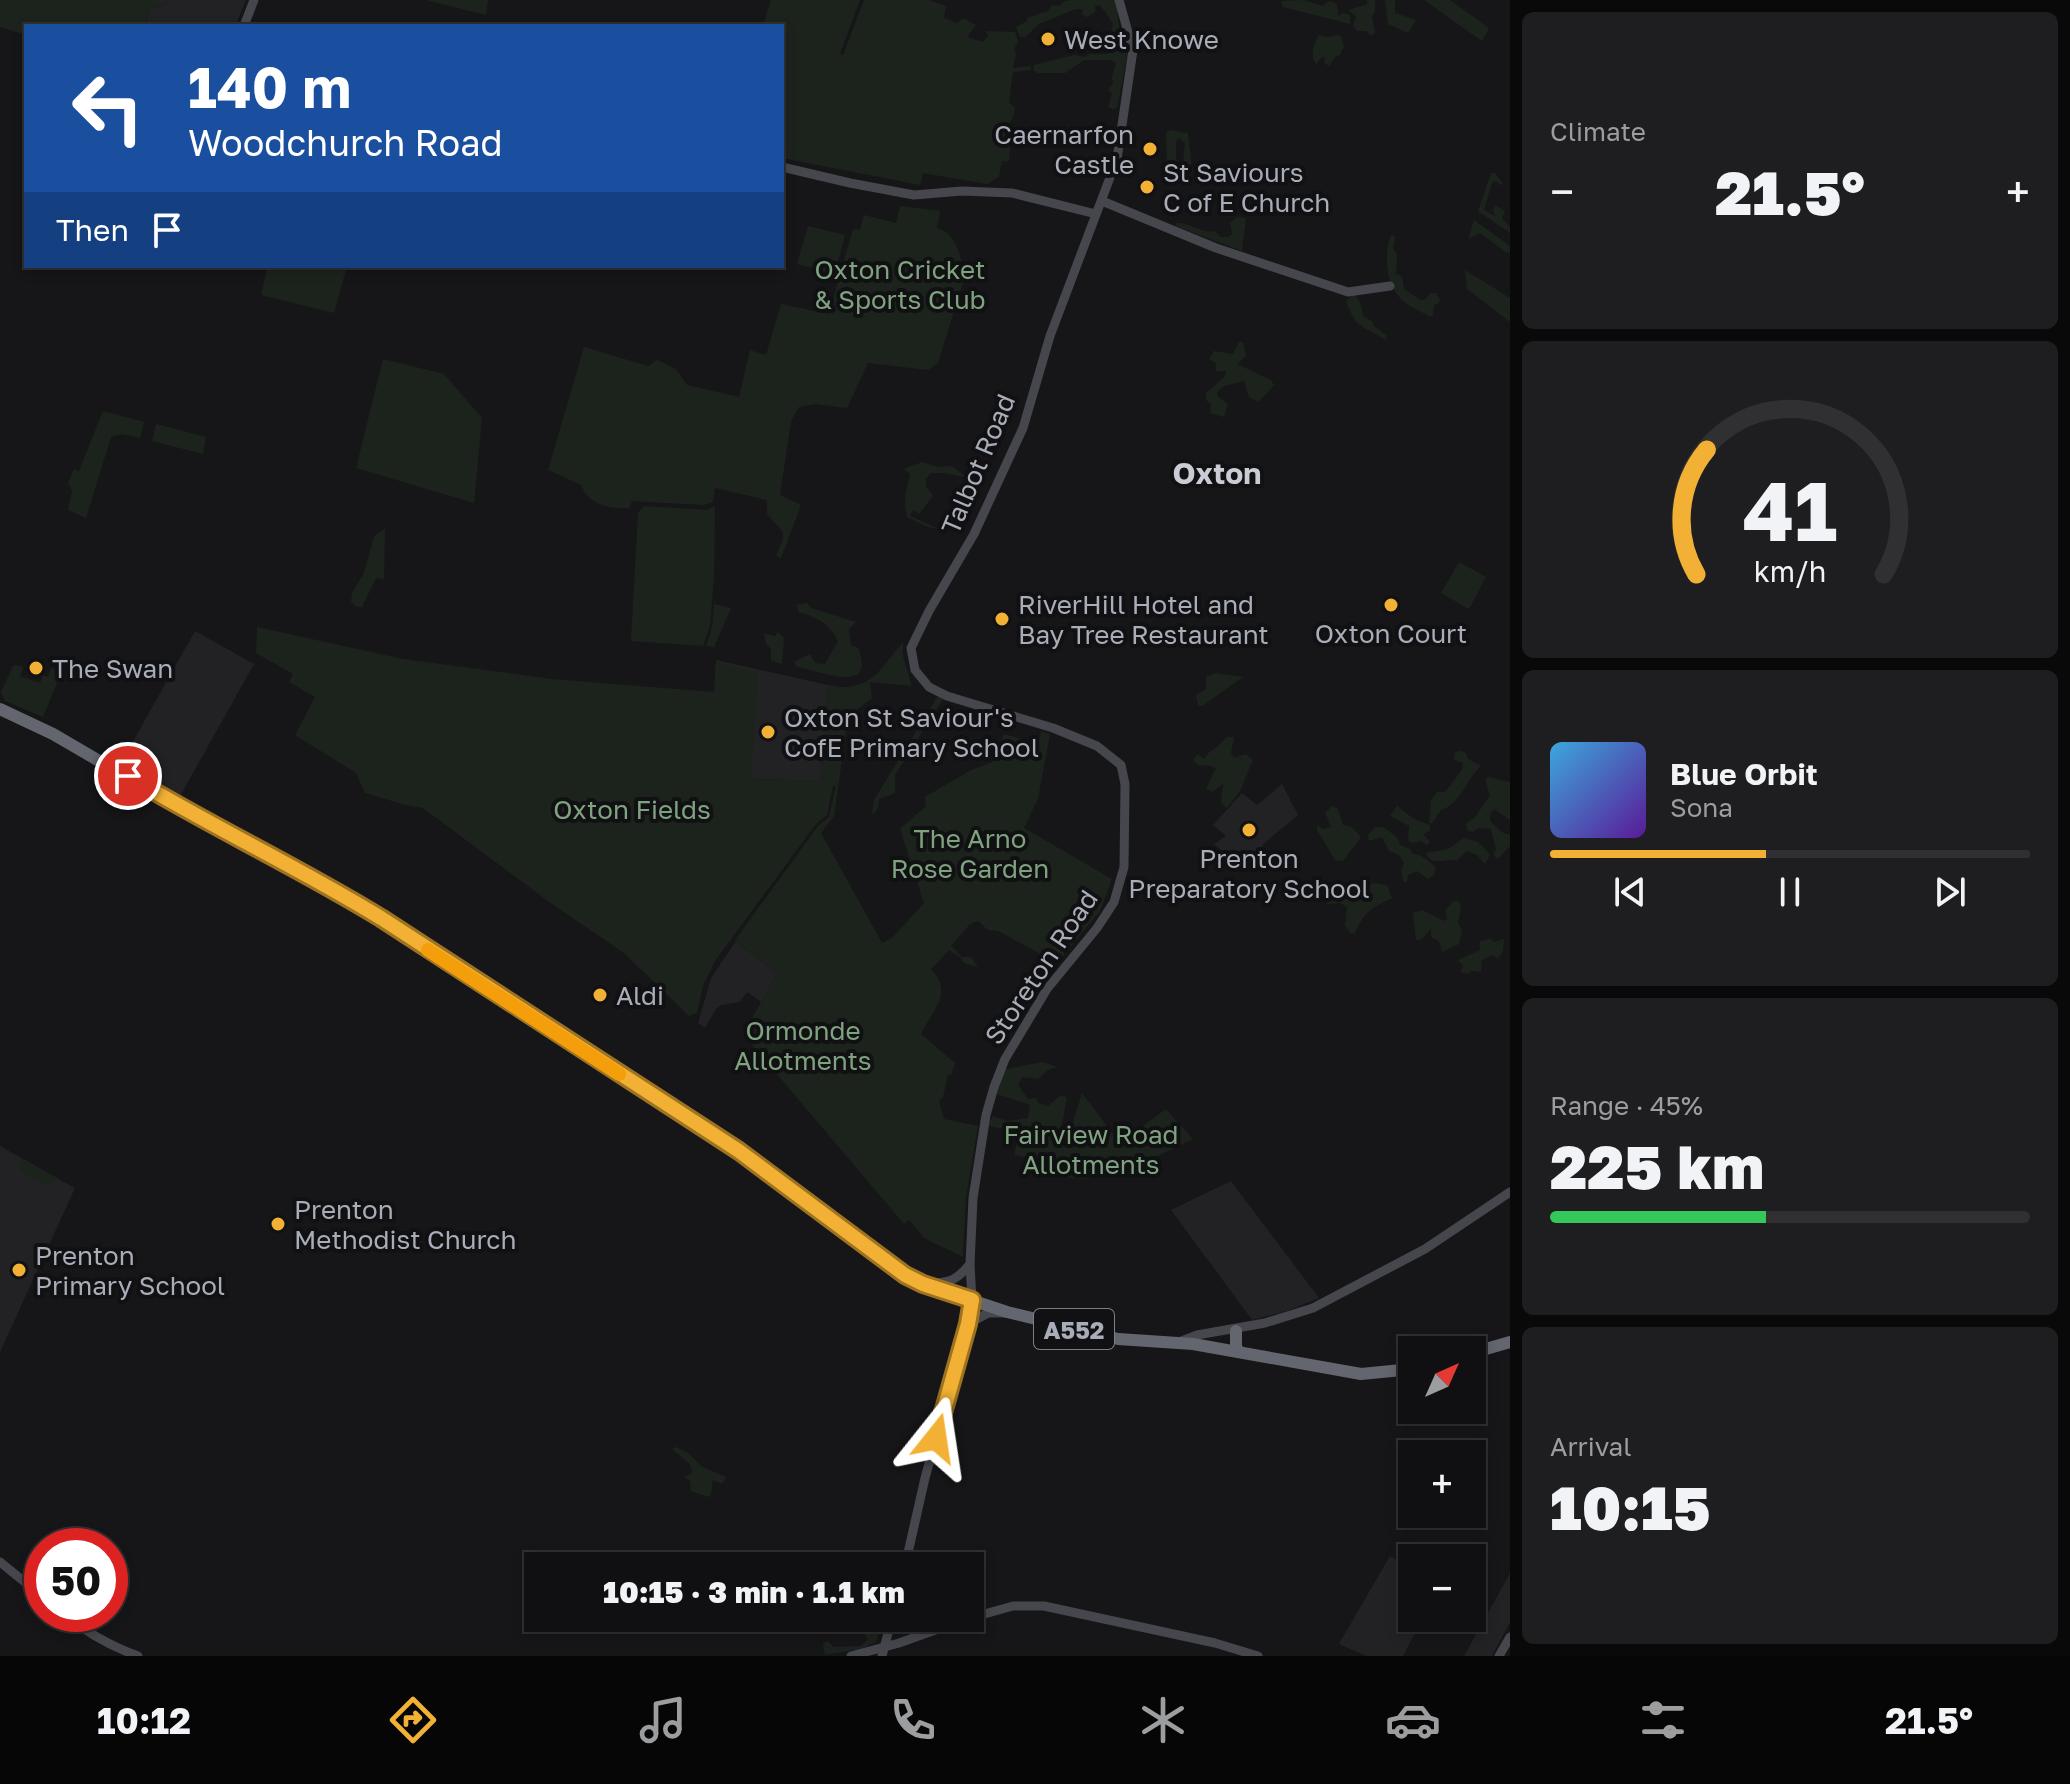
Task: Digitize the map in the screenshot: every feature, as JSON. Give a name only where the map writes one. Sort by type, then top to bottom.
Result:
[{"type":"highway","name":"A552","points":[[0,709],[53,734],[190,814],[321,882],[381,918],[739,1151],[889,1265],[923,1284],[1007,1312],[1118,1339],[1217,1347],[1361,1374],[1398,1370]]},
{"type":"highway","points":[[1238,1330],[1236,1347],[1239,1352]]},
{"type":"highway","points":[[1486,1349],[1510,1342]]},
{"type":"main road","points":[[245,24],[254,0]]},
{"type":"main road","name":"Talbot Road","points":[[1119,0],[1133,50],[1117,159],[1050,336],[1023,428],[974,534],[913,641],[912,663],[922,681],[947,696],[1053,728],[1097,746],[1121,765]]},
{"type":"main road","points":[[784,167],[914,195],[973,191],[1012,193],[1096,214]]},
{"type":"main road","points":[[1102,201],[1216,248],[1348,292],[1390,286]]},
{"type":"main road","name":"Storeton Road","points":[[908,1552],[925,1478],[968,1324],[972,1300],[970,1264],[975,1177],[986,1115],[1000,1070],[1047,989],[1106,915],[1119,887],[1125,853],[1125,784],[1121,765]]},
{"type":"main road","points":[[1179,1342],[1194,1336],[1238,1330],[1325,1302],[1425,1249],[1510,1192]]},
{"type":"main road","points":[[923,1284],[949,1283],[958,1279],[970,1264]]},
{"type":"main road","points":[[968,1324],[988,1313],[1007,1312]]},
{"type":"main road","points":[[1217,1347],[1238,1330]]},
{"type":"main road","points":[[1217,1347],[1220,1331]]},
{"type":"main road","points":[[0,1562],[24,1581]]},
{"type":"main road","points":[[984,1614],[1013,1606],[1044,1606],[1215,1643],[1258,1656]]},
{"type":"main road","points":[[88,1632],[138,1656]]},
{"type":"main road","points":[[898,1632],[909,1639]]},
{"type":"main road","points":[[851,1656],[883,1651],[929,1632]]},
{"type":"main road","points":[[1499,1656],[1510,1637]]},
{"type":"shaded area","points":[[153,0],[246,0],[237,22],[146,24]]},
{"type":"shaded area","points":[[195,631],[254,664],[179,798],[122,761]]},
{"type":"shaded area","name":"Oxton St Saviour's CofE Primary School","points":[[716,660],[828,685],[820,781],[751,779],[710,772]]},
{"type":"shaded area","name":"Prenton Preparatory School","points":[[1282,784],[1298,815],[1262,845],[1268,852],[1244,869],[1214,844],[1226,836],[1213,825],[1242,793],[1257,805]]},
{"type":"shaded area","points":[[736,941],[777,974],[761,1002],[747,992],[740,1002],[721,1005],[716,1009],[705,1028],[698,1023],[711,978]]},
{"type":"shaded area","name":"Prenton Primary School","points":[[0,1146],[75,1188],[0,1352]]},
{"type":"shaded area","points":[[1231,1181],[1319,1298],[1252,1320],[1171,1210]]},
{"type":"shaded area","points":[[1390,1556],[1398,1560],[1398,1632],[1416,1632],[1403,1656],[1366,1656],[1339,1644]]},
{"type":"shaded area","points":[[1510,1573],[1510,1622],[1492,1656],[1464,1656],[1477,1632],[1486,1632],[1486,1616]]},
{"type":"green space","points":[[0,0],[153,0],[158,3],[169,0],[168,5],[150,10],[145,24],[24,24],[24,34],[0,27]]},
{"type":"green space","points":[[426,0],[488,0],[486,15]]},
{"type":"green space","points":[[771,0],[860,0],[840,54],[843,55],[864,0],[929,0],[946,6],[944,18],[957,23],[963,18],[976,25],[967,37],[983,42],[988,36],[986,31],[1015,32],[1018,41],[1014,49],[1013,68],[1031,66],[1031,70],[1013,72],[1009,103],[1015,107],[1004,139],[1010,148],[1009,161],[1002,161],[999,177],[987,184],[923,173],[920,185],[784,158],[784,24],[764,24]]},
{"type":"green space","points":[[1071,0],[1116,0],[1120,34],[1111,34],[1113,23],[1100,5],[1095,6],[1095,12],[1087,17],[1082,15],[1083,9],[1076,9],[1039,24],[1025,37],[1020,37],[1016,27],[1027,18],[1048,11],[1052,5],[1059,6]]},
{"type":"green space","points":[[1304,0],[1322,6],[1330,1],[1337,4],[1338,16],[1343,13],[1350,15],[1350,24],[1283,7],[1281,1]]},
{"type":"green space","points":[[1367,0],[1375,0],[1372,16],[1375,32],[1372,36],[1366,31],[1357,31],[1353,25],[1356,17],[1349,10],[1367,4]]},
{"type":"green space","points":[[1385,0],[1395,0],[1395,13],[1416,20],[1408,33],[1388,24]]},
{"type":"green space","points":[[1424,0],[1450,0],[1489,28],[1482,41]]},
{"type":"green space","points":[[1318,35],[1340,35],[1344,46],[1329,66],[1324,63],[1325,58],[1322,57],[1316,64],[1314,60],[1313,49]]},
{"type":"green space","points":[[1116,41],[1128,52],[1117,108],[1108,107],[1112,94],[1108,90],[1113,83],[1116,63],[1111,60],[1084,60],[1065,73],[1038,73],[1033,70],[1034,65],[1074,55],[1107,54],[1107,48]]},
{"type":"green space","points":[[1170,130],[1188,133],[1192,170],[1183,163],[1185,143],[1179,138],[1176,142],[1176,159],[1187,176],[1187,182],[1181,185],[1167,163],[1166,133]]},
{"type":"green space","points":[[1491,173],[1495,173],[1503,184],[1492,183],[1484,210],[1495,216],[1495,205],[1505,211],[1502,218],[1510,227],[1510,233],[1478,211]]},
{"type":"green space","name":"Oxton Cricket & Sports Club","points":[[900,206],[940,211],[937,228],[952,238],[967,269],[938,363],[928,370],[868,363],[847,408],[815,404],[799,407],[791,421],[780,495],[801,505],[781,558],[776,556],[783,532],[767,514],[767,500],[715,488],[713,502],[704,505],[632,501],[629,508],[614,508],[594,501],[581,485],[548,470],[584,347],[648,366],[657,360],[676,369],[687,385],[739,397],[750,350],[766,355],[781,304],[829,314],[853,229],[860,230],[864,215],[896,223]]},
{"type":"green space","points":[[1237,217],[1246,218],[1242,251],[1176,226],[1176,223],[1181,223],[1228,237],[1232,234],[1230,223]]},
{"type":"green space","points":[[1474,220],[1510,246],[1510,252],[1507,253],[1480,233],[1468,239]]},
{"type":"green space","points":[[808,226],[845,235],[835,274],[797,264]]},
{"type":"green space","points":[[1391,235],[1395,236],[1396,274],[1402,276],[1404,289],[1420,300],[1426,299],[1430,293],[1436,293],[1440,300],[1434,305],[1430,317],[1404,302],[1392,285],[1387,259]]},
{"type":"green space","points":[[268,268],[346,268],[334,313],[261,295]]},
{"type":"green space","points":[[1465,270],[1510,298],[1510,322],[1467,289]]},
{"type":"green space","points":[[1354,294],[1364,317],[1386,335],[1386,340],[1361,326],[1353,317],[1346,301]]},
{"type":"green space","points":[[1239,342],[1243,342],[1246,356],[1237,364],[1271,380],[1274,385],[1259,402],[1249,397],[1244,381],[1224,386],[1217,396],[1228,404],[1224,417],[1210,413],[1211,404],[1206,400],[1206,393],[1224,377],[1226,371],[1216,371],[1216,363],[1209,359],[1214,351],[1233,354]]},
{"type":"green space","points":[[383,359],[444,374],[482,418],[474,503],[356,468]]},
{"type":"green space","points":[[103,411],[144,422],[140,438],[122,434],[111,437],[86,518],[68,510],[72,491],[68,483],[74,469],[79,471]]},
{"type":"green space","points":[[156,424],[206,437],[203,454],[152,441]]},
{"type":"green space","points":[[922,462],[938,467],[952,466],[966,477],[931,473],[926,479],[926,486],[933,496],[919,514],[913,510],[910,516],[939,529],[907,517],[905,500],[910,474],[904,469]]},
{"type":"green space","points":[[644,506],[707,510],[715,506],[710,626],[703,646],[631,641],[638,513]]},
{"type":"green space","points":[[385,529],[384,579],[376,578],[362,607],[357,607],[351,602],[352,593],[364,573],[374,536]]},
{"type":"green space","points":[[1459,562],[1486,577],[1469,609],[1441,593]]},
{"type":"green space","points":[[807,603],[811,608],[856,622],[849,629],[851,645],[858,648],[862,663],[860,672],[843,677],[797,667],[794,662],[810,654],[815,663],[825,664],[838,641],[822,622],[799,612],[796,605]]},
{"type":"green space","points":[[714,604],[731,608],[714,647],[706,646]]},
{"type":"green space","points":[[257,627],[403,659],[552,679],[714,692],[716,662],[758,673],[751,779],[820,781],[828,685],[842,687],[864,683],[880,670],[903,642],[903,656],[912,686],[870,682],[872,698],[848,717],[834,816],[821,833],[882,943],[892,938],[924,903],[900,829],[926,806],[925,797],[971,770],[993,762],[1004,734],[1038,744],[1041,731],[1050,734],[1038,799],[1024,828],[1112,879],[1100,911],[1057,963],[998,931],[988,930],[978,921],[970,924],[951,946],[962,957],[971,957],[978,967],[964,963],[949,950],[931,969],[938,978],[941,994],[921,1034],[955,1063],[939,1101],[944,1119],[978,1126],[966,1198],[963,1257],[924,1238],[909,1220],[904,1224],[743,1034],[777,974],[735,940],[818,826],[829,817],[836,786],[833,786],[827,815],[816,824],[715,961],[703,986],[697,1013],[689,1016],[624,953],[423,808],[365,793],[356,773],[295,735],[315,697],[289,682],[293,674],[256,653]]},
{"type":"green space","points":[[778,632],[784,638],[782,664],[771,661],[771,649],[766,644],[764,633],[775,636]]},
{"type":"green space","points":[[16,665],[23,667],[20,676],[40,683],[43,675],[48,677],[51,668],[61,673],[43,717],[5,701],[1,692]]},
{"type":"green space","points":[[1215,673],[1243,677],[1202,706],[1198,705],[1196,695],[1206,689],[1206,677]]},
{"type":"green space","points":[[938,696],[943,699],[895,775],[895,793],[879,799],[878,808],[872,815],[874,800]]},
{"type":"green space","points":[[1227,737],[1234,737],[1231,753],[1234,758],[1246,754],[1253,760],[1240,791],[1227,808],[1221,803],[1223,784],[1212,792],[1206,789],[1216,768],[1199,766],[1193,760],[1198,754],[1204,759]]},
{"type":"green space","points":[[1460,751],[1481,766],[1453,803],[1429,823],[1431,800],[1437,792],[1445,792],[1462,770],[1463,763],[1454,760],[1455,752]]},
{"type":"green space","points":[[1488,777],[1510,782],[1510,820],[1494,809],[1490,815],[1490,821],[1501,832],[1510,835],[1510,846],[1498,859],[1493,854],[1496,849],[1491,829],[1468,831],[1466,824],[1476,816],[1490,795],[1485,780]]},
{"type":"green space","points":[[1332,806],[1338,809],[1343,825],[1352,827],[1361,837],[1343,861],[1335,860],[1317,830],[1317,825],[1323,829],[1331,827],[1325,813]]},
{"type":"green space","points":[[1397,806],[1414,819],[1430,825],[1430,831],[1423,834],[1430,842],[1427,845],[1421,841],[1408,841],[1409,826],[1390,816]]},
{"type":"green space","points":[[1375,827],[1383,827],[1397,837],[1400,845],[1436,867],[1434,875],[1428,879],[1417,871],[1408,875],[1407,883],[1403,881],[1401,871],[1404,863],[1399,855],[1389,851],[1382,837],[1369,841],[1368,835]]},
{"type":"green space","points":[[1464,838],[1478,842],[1490,855],[1485,864],[1477,855],[1467,851],[1456,861],[1435,861],[1426,853],[1448,849]]},
{"type":"green space","points":[[1372,883],[1387,885],[1392,898],[1370,911],[1355,933],[1350,933],[1345,925],[1347,907],[1340,903],[1328,904],[1321,894],[1334,885],[1332,896],[1339,899],[1343,893],[1352,890],[1358,900]]},
{"type":"green space","points":[[1454,901],[1459,901],[1461,907],[1459,944],[1442,952],[1439,941],[1431,937],[1431,929],[1422,939],[1416,940],[1413,913],[1422,910],[1444,921],[1447,919],[1445,910]]},
{"type":"green space","points":[[1491,939],[1494,942],[1504,939],[1503,951],[1498,959],[1492,955],[1482,960],[1481,972],[1461,972],[1463,966],[1458,960],[1480,950],[1480,941]]},
{"type":"green space","points":[[1043,1062],[1057,1067],[1038,1079],[1022,1077],[1018,1085],[1028,1099],[1036,1098],[1038,1103],[1048,1106],[1060,1096],[1067,1097],[1061,1130],[1034,1132],[988,1125],[993,1116],[1007,1121],[1028,1118],[1030,1105],[997,1094],[999,1079],[1006,1069]]},
{"type":"green space","name":"Fairview Road Allotments","points":[[1082,1093],[1120,1143],[1166,1109],[1193,1139],[1135,1167],[1084,1179],[1037,1175],[1039,1159],[1014,1155],[1019,1133],[1069,1135]]},
{"type":"green space","points":[[21,1160],[56,1177],[55,1182],[48,1185],[28,1176],[17,1167]]},
{"type":"green space","points":[[676,1447],[688,1453],[702,1467],[726,1477],[722,1484],[713,1480],[708,1497],[691,1491],[690,1481],[685,1477],[692,1473],[690,1464],[672,1449]]},
{"type":"green space","points":[[863,1632],[879,1632],[876,1642],[861,1649],[825,1655],[823,1644],[827,1641],[834,1647],[861,1646],[868,1639]]},
{"type":"slow traffic","points":[[428,950],[619,1074]]},
{"type":"place","name":"West Knowe","points":[[1048,39]]},
{"type":"place","name":"Caernarfon Castle","points":[[1150,149]]},
{"type":"place","name":"St Saviours C of E Church","points":[[1147,187]]},
{"type":"place","name":"Oxton Court","points":[[1391,605]]},
{"type":"place","name":"RiverHill Hotel and Bay Tree Restaurant","points":[[1002,619]]},
{"type":"place","name":"The Swan","points":[[36,668]]},
{"type":"place","name":"Oxton St Saviour's CofE Primary School","points":[[768,732]]},
{"type":"place","name":"Prenton Preparatory School","points":[[1249,830]]},
{"type":"place","name":"Aldi","points":[[600,995]]},
{"type":"place","name":"Prenton Methodist Church","points":[[278,1224]]},
{"type":"place","name":"Prenton Primary School","points":[[19,1270]]},
{"type":"district","name":"Oxton","points":[[1217,473]]},
{"type":"route","points":[[128,776],[190,814],[321,882],[381,918],[739,1151],[905,1275],[972,1300],[936,1438]]},
{"type":"park label","name":"Oxton Fields","points":[[632,809]]},
{"type":"park label","name":"The Arno Rose Garden","points":[[970,853]]},
{"type":"park label","name":"Ormonde Allotments","points":[[803,1045]]}]
